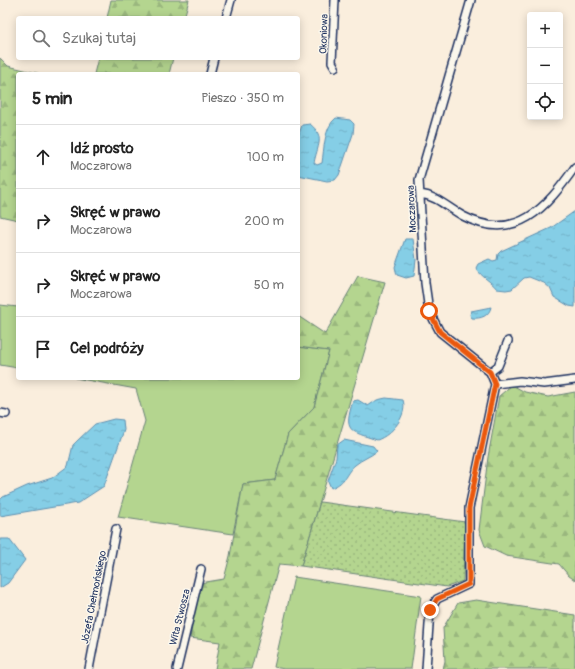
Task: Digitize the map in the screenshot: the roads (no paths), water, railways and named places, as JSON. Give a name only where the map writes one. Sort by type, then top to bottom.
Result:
[{"type":"street","points":[[227,16],[231,0]]},
{"type":"street","name":"Okoniowa","points":[[335,0],[332,62],[335,67]]},
{"type":"street","name":"Moczarowa","points":[[471,0],[422,163],[419,180],[425,284],[429,311],[440,332],[490,372],[495,384]]},
{"type":"street","points":[[210,72],[214,60]]},
{"type":"street","points":[[420,194],[431,195],[463,216],[482,224],[503,227],[524,220],[536,212],[557,192],[575,167]]},
{"type":"street","points":[[490,372],[498,366],[508,341]]},
{"type":"street","points":[[426,669],[430,610],[437,599],[469,584],[469,508],[495,384],[520,381],[544,384],[575,380]]},
{"type":"street","name":"Józefa Chełmońskiego","points":[[89,669],[116,528]]},
{"type":"street","name":"Wita Stwosza","points":[[177,669],[201,569]]},
{"type":"water","points":[[336,118],[350,120],[354,124],[353,134],[339,175],[335,180],[327,181],[300,175],[300,131],[302,125],[310,124],[318,133],[319,142],[314,163],[317,165],[322,163],[324,145],[332,122]]},
{"type":"water","points":[[575,211],[575,307],[569,306],[554,297],[550,288],[544,283],[529,277],[524,278],[512,289],[497,289],[476,268],[478,264],[489,259],[493,261],[497,260],[498,254],[501,251],[551,228]]},
{"type":"water","points":[[405,239],[413,239],[416,260],[414,276],[406,278],[397,275],[395,267]]},
{"type":"water","points":[[491,307],[486,315],[481,317],[472,318],[470,315],[471,311]]},
{"type":"water","points":[[386,398],[403,400],[404,406],[398,424],[388,434],[377,440],[355,432],[351,429],[349,419],[353,401],[358,400],[368,406],[377,400]]},
{"type":"water","points":[[114,419],[123,420],[124,430],[104,486],[78,503],[0,516],[0,500],[3,497],[27,486],[52,478],[68,466],[73,445],[78,440],[95,424]]},
{"type":"water","points":[[344,440],[373,446],[377,451],[355,465],[340,483],[331,488],[328,481],[336,458],[337,445]]},
{"type":"water","points":[[0,539],[9,539],[25,560],[8,583],[0,588]]}]
